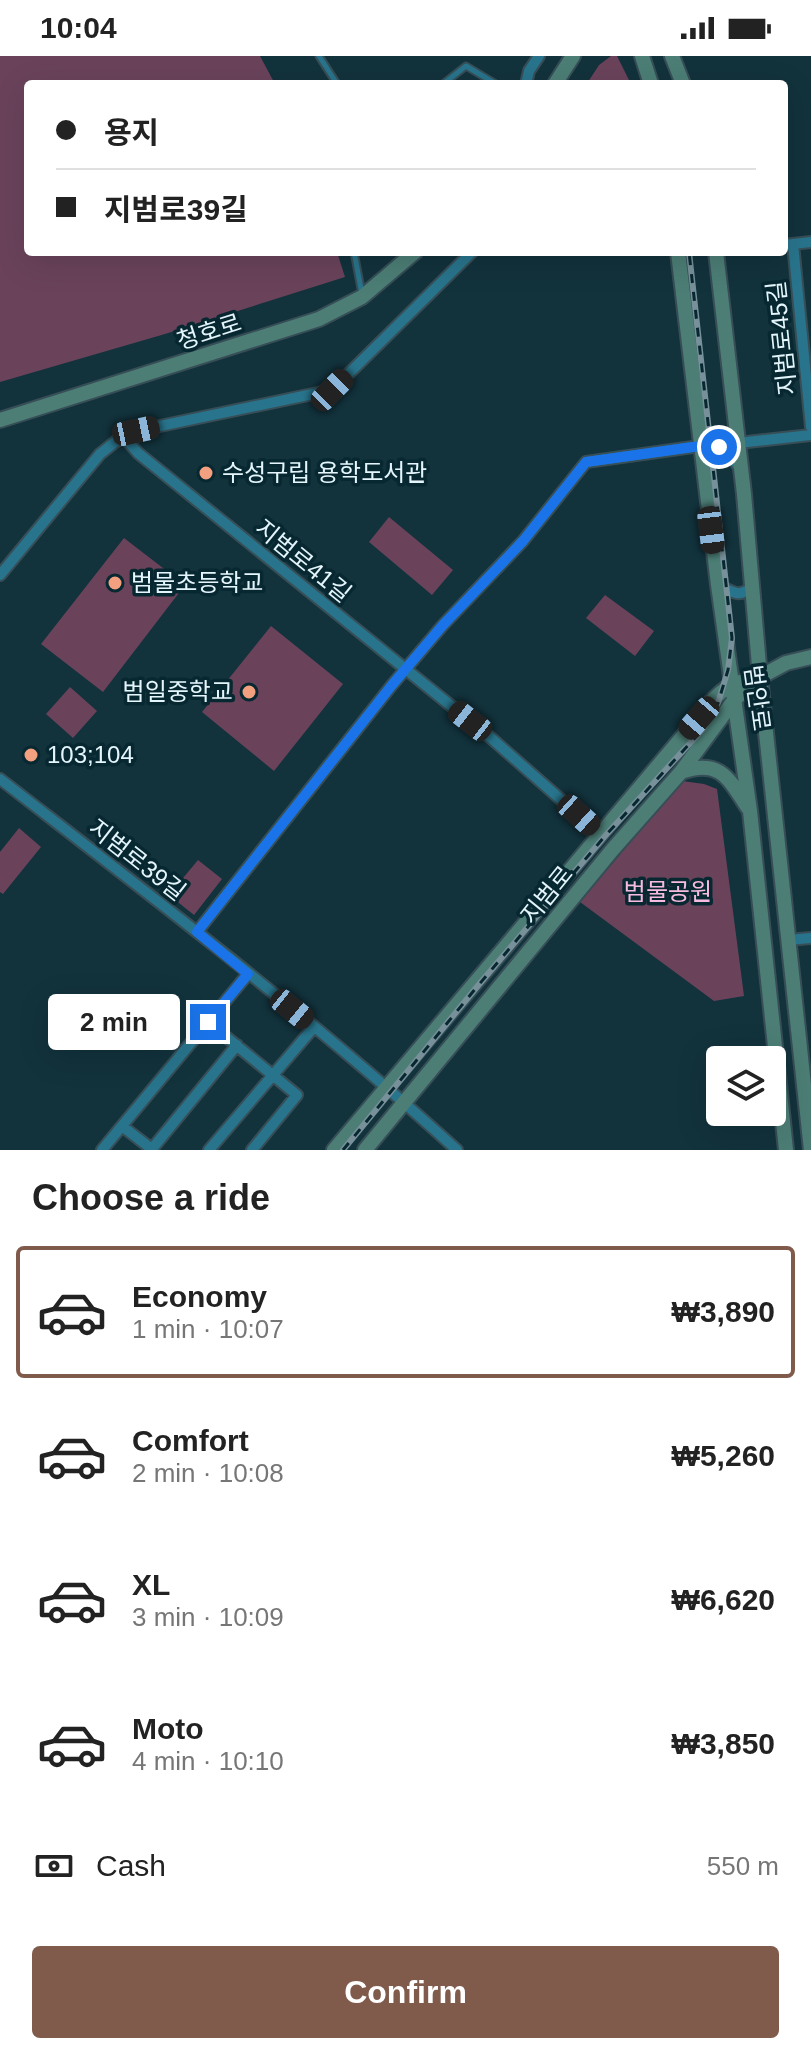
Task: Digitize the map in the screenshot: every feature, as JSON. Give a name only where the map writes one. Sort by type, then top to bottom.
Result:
[{"type":"main road","points":[[558,80],[573,56]]},
{"type":"main road","points":[[635,56],[649,78]]},
{"type":"main road","points":[[642,56],[649,78]]},
{"type":"main road","points":[[672,56],[681,80]]},
{"type":"main road","name":"청호로","points":[[0,420],[319,319],[362,297],[410,256]]},
{"type":"main road","name":"범안로","points":[[678,256],[700,446],[750,811],[786,1150]]},
{"type":"main road","points":[[716,256],[738,443]]},
{"type":"main road","name":"범안로","points":[[738,443],[811,1150]]},
{"type":"main road","points":[[334,1150],[722,691],[734,691],[786,663],[811,657]]},
{"type":"main road","name":"지범로","points":[[365,1150],[613,849],[681,772],[734,691]]},
{"type":"main road","points":[[681,772],[698,766],[715,770],[729,778],[750,811]]},
{"type":"street","points":[[527,80],[539,56]]},
{"type":"street","points":[[788,245],[811,242]]},
{"type":"street","name":"지범로45길","points":[[788,245],[811,427]]},
{"type":"street","points":[[0,575],[100,454],[124,437],[136,431],[332,390],[468,256]]},
{"type":"street","points":[[738,443],[811,435]]},
{"type":"street","name":"지범로41길","points":[[124,437],[138,453],[491,738],[600,834]]},
{"type":"street","points":[[197,932],[405,670],[523,541],[586,462],[700,446],[719,447],[730,453],[741,472]]},
{"type":"street","points":[[718,585],[736,594],[746,593],[753,586]]},
{"type":"street","name":"지범로39길","points":[[0,779],[197,932],[404,1102],[457,1150]]},
{"type":"street","points":[[788,940],[811,938]]},
{"type":"street","points":[[102,1150],[248,974]]},
{"type":"street","points":[[208,1022],[297,1095],[252,1150]]},
{"type":"street","points":[[209,1150],[314,1027]]},
{"type":"street","points":[[122,1126],[152,1150],[237,1045]]},
{"type":"lane","points":[[322,58],[335,80]]},
{"type":"lane","points":[[448,80],[466,66],[489,80]]},
{"type":"lane","points":[[355,256],[362,297]]},
{"type":"green space","points":[[0,56],[260,56],[273,80],[24,80],[24,256],[338,256],[345,277],[0,382]]},
{"type":"green space","points":[[611,56],[617,56],[629,80],[589,80],[599,65]]},
{"type":"green space","points":[[389,517],[453,570],[432,595],[369,542]]},
{"type":"green space","points":[[124,538],[185,585],[103,692],[41,644]]},
{"type":"green space","points":[[605,595],[654,631],[635,656],[586,618]]},
{"type":"green space","points":[[271,626],[343,684],[274,771],[202,712]]},
{"type":"green space","points":[[70,687],[97,711],[73,738],[46,714]]},
{"type":"green space","name":"범물공원","points":[[682,781],[717,789],[744,996],[714,1001],[580,902]]},
{"type":"green space","points":[[19,828],[41,847],[3,894],[0,892],[0,852]]},
{"type":"green space","points":[[198,860],[222,879],[194,915],[169,895]]},
{"type":"railway","points":[[343,1150],[605,836],[703,729],[718,703],[728,670],[732,638],[689,256]]},
{"type":"place","name":"수성구립 용학도서관","points":[[206,473]]},
{"type":"place","name":"범물초등학교","points":[[115,583]]},
{"type":"place","name":"범일중학교","points":[[249,692]]},
{"type":"place","name":"103;104","points":[[31,755]]},
{"type":"route","points":[[208,1022],[248,974],[197,932],[392,685],[443,625],[523,541],[586,462],[700,446],[719,447]]}]
